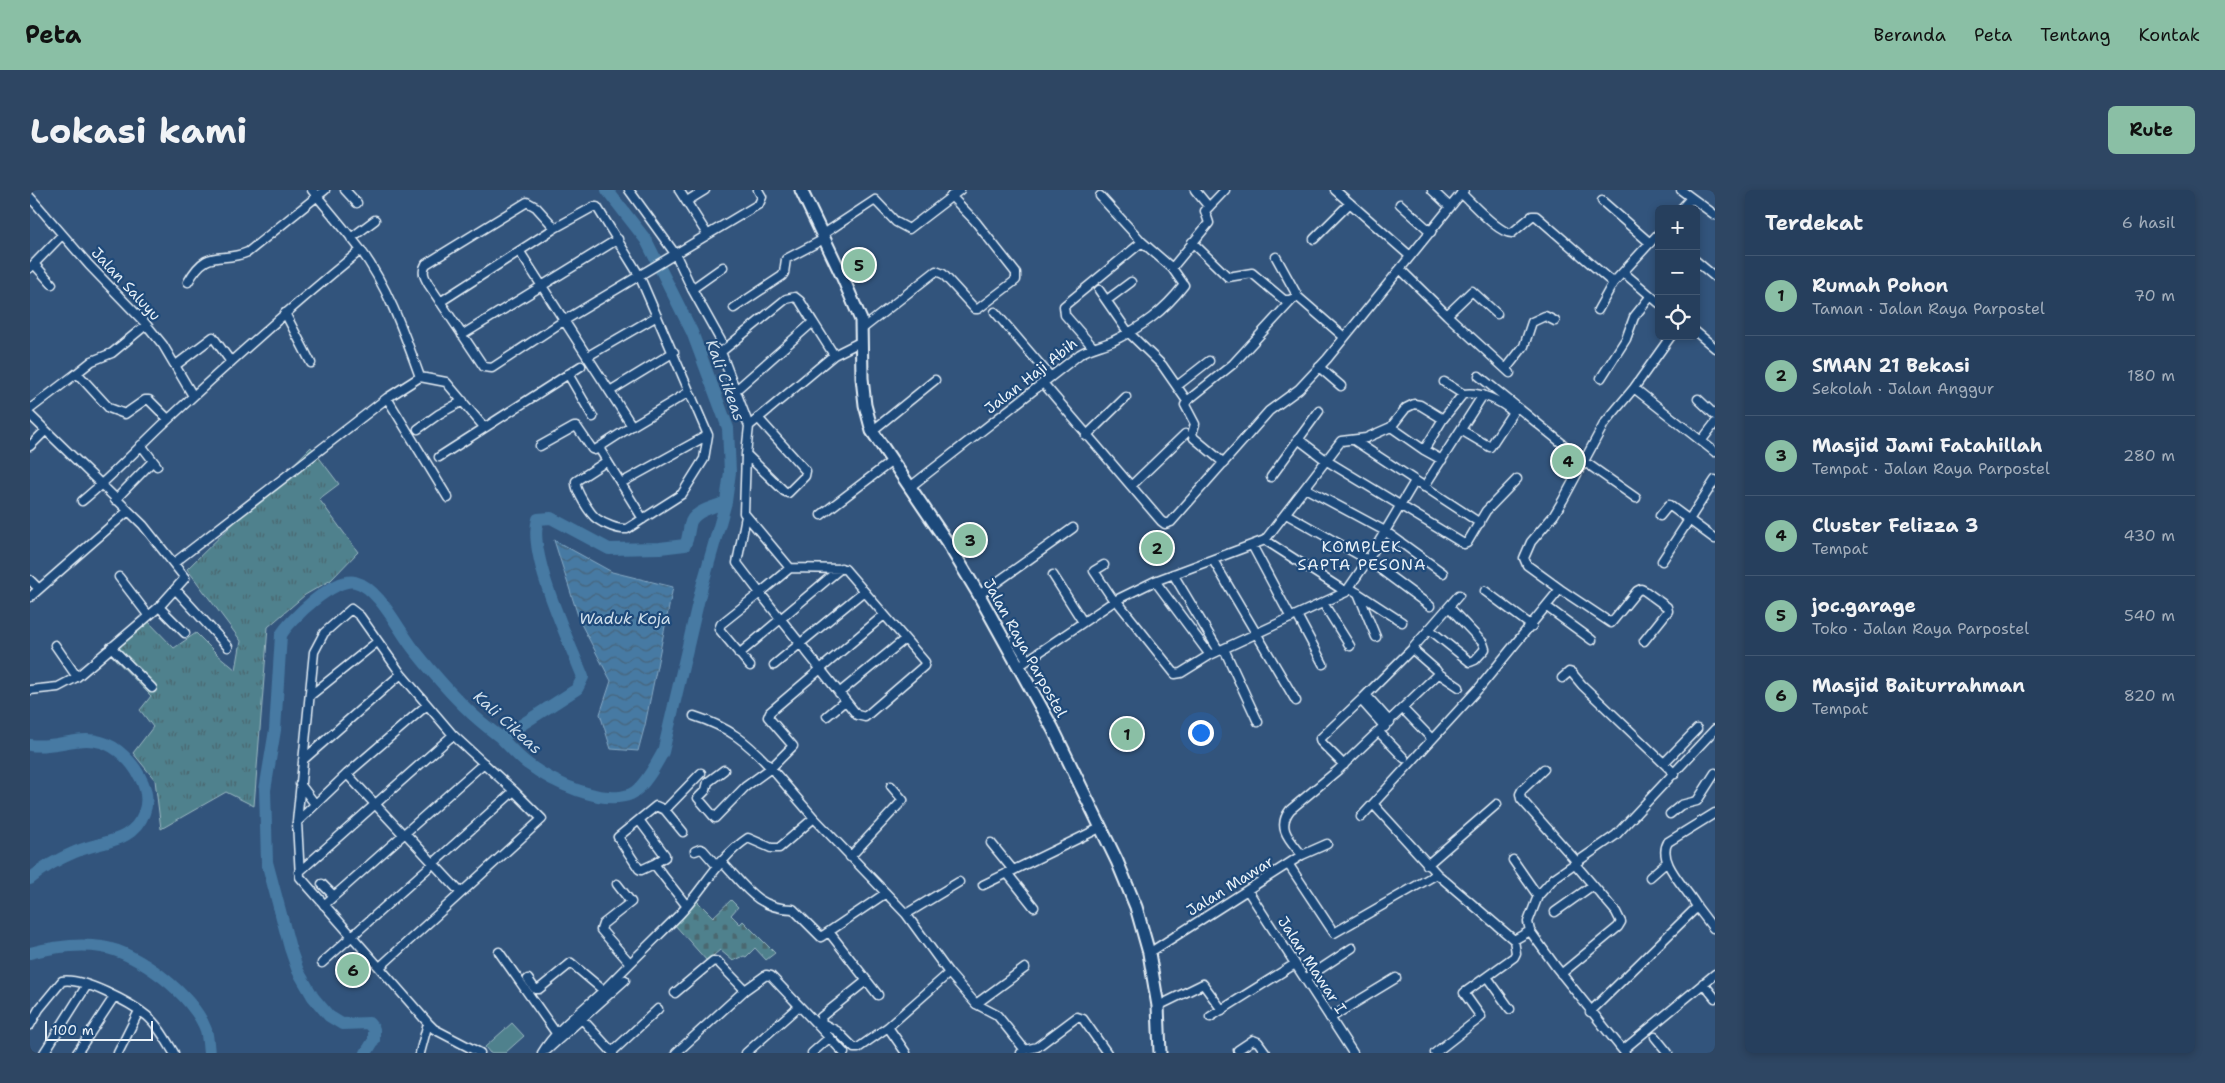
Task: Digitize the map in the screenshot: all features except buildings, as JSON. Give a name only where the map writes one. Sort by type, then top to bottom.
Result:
[{"type":"main road","name":"Jalan Raya Parpostel","points":[[801,190],[861,320],[864,396],[872,431],[949,544],[1023,663],[1102,828],[1136,907],[1149,953],[1158,1006],[1160,1053]]},
{"type":"street","points":[[312,190],[361,250],[394,310],[420,378]]},
{"type":"street","points":[[188,282],[197,269],[210,258],[237,256],[248,252],[326,190]]},
{"type":"street","points":[[346,190],[357,203]]},
{"type":"street","points":[[629,190],[692,289],[721,341]]},
{"type":"street","points":[[679,190],[707,234]]},
{"type":"street","points":[[687,201],[705,190]]},
{"type":"street","points":[[555,228],[536,207],[527,202],[426,264],[424,268],[424,274],[440,302],[484,367],[488,369],[565,320],[759,204],[762,197],[758,190]]},
{"type":"street","points":[[734,308],[782,276],[786,259],[823,237],[875,200],[896,222],[909,229],[960,190]]},
{"type":"street","points":[[1195,190],[1209,207]]},
{"type":"street","points":[[1100,196],[1142,242],[1172,268],[1206,226],[1209,220],[1204,212],[1225,190]]},
{"type":"street","points":[[1335,190],[1410,256]]},
{"type":"street","points":[[1432,190],[1450,207]]},
{"type":"street","points":[[1682,190],[1715,215]]},
{"type":"street","points":[[1043,383],[1086,436],[1165,524],[1171,522],[1269,411],[1299,389],[1319,367],[1431,232],[1462,191],[1505,232],[1512,233],[1530,217],[1536,216],[1614,283]]},
{"type":"street","points":[[862,329],[936,271],[943,274],[974,309],[978,309],[1016,280],[1016,273],[975,222],[951,196]]},
{"type":"street","name":"Jalan Saluyu","points":[[30,197],[62,235],[146,325],[176,365],[193,396]]},
{"type":"street","points":[[1685,205],[1691,198]]},
{"type":"street","points":[[1602,201],[1650,242]]},
{"type":"street","points":[[1314,239],[1350,203]]},
{"type":"street","points":[[1400,204],[1431,232]]},
{"type":"street","points":[[440,302],[555,228],[593,207],[597,207],[643,273],[657,316],[708,434],[704,459],[682,494],[622,530],[597,520],[576,489],[576,481],[607,462]]},
{"type":"street","points":[[351,238],[375,220]]},
{"type":"street","points":[[52,284],[32,266],[62,235]]},
{"type":"street","points":[[1598,310],[1614,283],[1655,237]]},
{"type":"street","points":[[462,335],[618,239]]},
{"type":"street","points":[[1092,346],[1065,315],[1064,306],[1142,242]]},
{"type":"street","points":[[1192,242],[1228,277],[1252,273],[1284,300],[1295,299]]},
{"type":"street","points":[[82,501],[100,486],[168,419],[285,313],[361,250]]},
{"type":"street","points":[[520,252],[632,426]]},
{"type":"street","points":[[1276,257],[1295,299],[1344,337]]},
{"type":"street","points":[[1700,264],[1715,277]]},
{"type":"street","points":[[692,289],[724,267]]},
{"type":"street","name":"Jalan Haji Abih","points":[[910,487],[1050,376],[1092,346],[1111,342],[1143,325],[1161,312],[1184,285],[1172,268]]},
{"type":"street","points":[[1400,268],[1446,315],[1508,371],[1524,346],[1532,322],[1544,316],[1555,321]]},
{"type":"street","points":[[1623,272],[1655,300]]},
{"type":"street","points":[[1107,300],[1131,282]]},
{"type":"street","points":[[1099,290],[1128,332],[1162,365],[1187,401]]},
{"type":"street","points":[[1446,315],[1472,291],[1497,314]]},
{"type":"street","points":[[1602,378],[1626,339],[1634,317],[1650,297]]},
{"type":"street","points":[[790,568],[746,516],[744,510],[749,426],[721,352],[786,299],[795,298],[800,301],[834,355]]},
{"type":"street","points":[[1224,463],[1194,438],[1192,434],[1195,424],[1185,405],[1187,401],[1233,364],[1295,299]]},
{"type":"street","points":[[995,312],[1050,376]]},
{"type":"street","points":[[285,313],[311,363]]},
{"type":"street","points":[[588,356],[657,316]]},
{"type":"street","points":[[736,390],[813,322]]},
{"type":"street","points":[[30,410],[92,361],[112,353],[146,325]]},
{"type":"street","points":[[1700,335],[1715,348]]},
{"type":"street","points":[[176,365],[213,337],[231,362]]},
{"type":"street","points":[[1644,641],[1668,611],[1667,607],[1645,591],[1641,589],[1637,591],[1611,623],[1527,565],[1524,558],[1531,542],[1554,515],[1585,462],[1604,424],[1634,388],[1668,340]]},
{"type":"street","points":[[749,426],[834,355],[862,341]]},
{"type":"street","points":[[610,391],[674,352]]},
{"type":"street","points":[[1177,386],[1209,361]]},
{"type":"street","points":[[439,457],[581,366]]},
{"type":"street","points":[[1319,367],[1341,386]]},
{"type":"street","points":[[77,373],[109,408],[125,414],[144,400],[149,400],[168,419]]},
{"type":"street","points":[[568,374],[593,417]]},
{"type":"street","points":[[1479,376],[1585,462],[1636,498]]},
{"type":"street","points":[[174,564],[387,398],[420,378],[444,381],[463,401],[484,428]]},
{"type":"street","points":[[872,431],[935,380]]},
{"type":"street","points":[[1444,382],[1463,394]]},
{"type":"street","points":[[1634,388],[1715,452]]},
{"type":"street","points":[[540,446],[574,427],[577,428],[592,449],[599,448],[690,392]]},
{"type":"street","points":[[1424,450],[1443,419],[1463,394],[1472,392],[1485,396],[1513,412],[1492,446],[1488,447],[1461,430]]},
{"type":"street","points":[[1424,487],[1485,396]]},
{"type":"street","points":[[1086,436],[1126,397]]},
{"type":"street","points":[[387,398],[448,498]]},
{"type":"street","points":[[1698,400],[1715,416]]},
{"type":"street","points":[[418,429],[439,414],[463,401]]},
{"type":"street","points":[[1015,640],[1023,663],[1115,600],[1155,581],[1265,540],[1341,441],[1355,441],[1391,427],[1406,408],[1414,404],[1420,405],[1443,419]]},
{"type":"street","points":[[1271,477],[1319,411]]},
{"type":"street","points":[[30,415],[100,486],[143,525],[185,578],[159,607],[77,677],[58,687],[30,690]]},
{"type":"street","points":[[746,454],[784,492],[788,493],[805,476],[806,471],[758,418]]},
{"type":"street","points":[[1702,440],[1715,423]]},
{"type":"street","points":[[1391,427],[1442,460]]},
{"type":"street","points":[[30,446],[45,431]]},
{"type":"street","points":[[621,483],[708,434]]},
{"type":"street","points":[[1131,486],[1185,434]]},
{"type":"street","points":[[1298,439],[1327,461],[1464,544],[1467,543],[1486,511],[1517,479]]},
{"type":"street","points":[[1355,441],[1480,523]]},
{"type":"street","points":[[116,500],[155,463],[141,445]]},
{"type":"street","points":[[599,448],[643,519]]},
{"type":"street","points":[[821,515],[892,461]]},
{"type":"street","points":[[1662,561],[1715,480]]},
{"type":"street","points":[[1104,565],[1094,571],[1175,674],[1181,673],[1210,655],[1348,590],[1415,481]]},
{"type":"street","points":[[1306,488],[1385,531],[1443,573]]},
{"type":"street","points":[[1660,516],[1669,505],[1715,539]]},
{"type":"street","points":[[30,597],[128,511]]},
{"type":"street","points":[[1286,514],[1368,560],[1430,606]]},
{"type":"street","points":[[746,516],[737,563],[760,593],[800,645],[857,715],[865,717],[922,668],[925,662],[845,569],[790,568],[760,593],[719,627],[720,632],[750,666]]},
{"type":"street","points":[[979,594],[1073,528]]},
{"type":"street","points":[[1265,540],[1348,590],[1358,593],[1402,622]]},
{"type":"street","points":[[1252,545],[1323,664]]},
{"type":"street","points":[[1213,560],[1296,701]]},
{"type":"street","points":[[739,654],[841,568]]},
{"type":"street","points":[[1173,574],[1222,650],[1258,722]]},
{"type":"street","points":[[1053,575],[1083,622]]},
{"type":"street","points":[[119,577],[148,615]]},
{"type":"street","points":[[30,580],[39,589]]},
{"type":"street","points":[[1155,581],[1210,655]]},
{"type":"street","points":[[1361,817],[1480,687],[1532,626],[1560,589]]},
{"type":"street","points":[[176,590],[228,647]]},
{"type":"street","points":[[774,665],[864,591]]},
{"type":"street","points":[[1485,591],[1532,626]]},
{"type":"street","points":[[1358,593],[1376,637]]},
{"type":"street","points":[[1344,765],[1320,742],[1320,739],[1412,649],[1458,595]]},
{"type":"street","points":[[1323,603],[1350,646]]},
{"type":"street","points":[[159,607],[185,634]]},
{"type":"street","points":[[1429,629],[1470,662],[1475,660],[1485,649],[1484,643],[1449,607]]},
{"type":"street","points":[[1547,607],[1592,640]]},
{"type":"street","points":[[380,967],[542,821],[541,817],[514,790],[453,735],[401,674],[360,616],[354,610],[348,610],[324,633],[317,644],[313,660],[297,822],[299,872],[302,880],[428,1023],[434,1029],[480,1053]]},
{"type":"street","points":[[724,770],[708,782],[706,790],[698,798],[715,818],[745,787],[771,768],[794,746],[768,717],[770,712],[884,615]]},
{"type":"street","points":[[839,693],[905,639]]},
{"type":"street","points":[[311,695],[378,642]]},
{"type":"street","points":[[55,644],[77,677]]},
{"type":"street","points":[[111,647],[152,688]]},
{"type":"street","points":[[1412,649],[1438,673],[1459,687]]},
{"type":"street","points":[[1562,678],[1569,672],[1572,673],[1582,685],[1675,774]]},
{"type":"street","points":[[1302,856],[1284,828],[1285,818],[1290,810],[1344,765],[1438,673]]},
{"type":"street","points":[[303,760],[401,674]]},
{"type":"street","points":[[1363,698],[1404,758]]},
{"type":"street","points":[[827,716],[845,701]]},
{"type":"street","points":[[297,822],[346,774],[427,705]]},
{"type":"street","points":[[1403,709],[1429,736]]},
{"type":"street","points":[[694,716],[716,723],[736,734],[771,768],[850,857],[906,914],[949,973],[976,1004],[997,1015],[1023,1051],[1037,1047],[1077,1017],[1083,1019],[1106,1053]]},
{"type":"street","points":[[1664,764],[1697,729]]},
{"type":"street","points":[[1715,729],[1616,835],[1554,878],[1538,896],[1528,922],[1530,931],[1561,974],[1624,1052],[1715,974]]},
{"type":"street","points":[[299,872],[453,735]]},
{"type":"street","points":[[324,905],[402,833],[484,763]]},
{"type":"street","points":[[1544,769],[1522,790],[1520,794],[1521,799],[1616,912],[1621,922],[1618,927],[1561,974]]},
{"type":"street","points":[[666,810],[701,772]]},
{"type":"street","points":[[1670,814],[1681,805],[1697,801],[1715,773]]},
{"type":"street","points":[[346,774],[374,806],[402,833],[405,833],[460,893]]},
{"type":"street","points":[[300,784],[315,804]]},
{"type":"street","points":[[850,857],[903,800],[891,786]]},
{"type":"street","points":[[322,963],[514,790]]},
{"type":"street","points":[[1427,865],[1497,804]]},
{"type":"street","points":[[1374,805],[1436,874],[1514,940],[1516,953],[1514,957],[1464,993],[1481,1017],[1435,1053]]},
{"type":"street","points":[[639,820],[665,855],[665,858],[641,870],[619,839],[619,836],[656,806],[666,810],[683,832]]},
{"type":"street","points":[[1713,928],[1697,907],[1664,855],[1668,842],[1715,813]]},
{"type":"street","points":[[545,1052],[548,1041],[603,990],[681,912],[719,864],[748,838],[770,848],[779,848],[814,818]]},
{"type":"street","points":[[983,885],[1102,828]]},
{"type":"street","points":[[991,843],[1034,907]]},
{"type":"street","name":"Jalan Mawar","points":[[1149,953],[1302,856],[1328,844]]},
{"type":"street","points":[[695,851],[700,849],[706,852],[760,901],[776,908],[794,909],[821,936],[886,893]]},
{"type":"street","points":[[1513,860],[1538,896]]},
{"type":"street","points":[[1650,877],[1667,862]]},
{"type":"street","points":[[654,864],[686,905]]},
{"type":"street","points":[[1289,865],[1334,933],[1436,874]]},
{"type":"street","points":[[906,914],[959,882]]},
{"type":"street","points":[[322,884],[334,896]]},
{"type":"street","points":[[618,884],[632,902],[603,924],[601,930],[629,962]]},
{"type":"street","points":[[1555,912],[1593,885]]},
{"type":"street","name":"Jalan Mawar I","points":[[1248,892],[1353,1053]]},
{"type":"street","points":[[1590,1012],[1697,907]]},
{"type":"street","points":[[1514,940],[1530,931]]},
{"type":"street","points":[[829,932],[878,995]]},
{"type":"street","points":[[1305,979],[1352,948]]},
{"type":"street","points":[[499,952],[556,1033]]},
{"type":"street","points":[[675,993],[713,961],[718,962],[745,990]]},
{"type":"street","points":[[528,979],[535,989],[539,989],[571,962],[603,990]]},
{"type":"street","points":[[1210,1017],[1295,964]]},
{"type":"street","points":[[976,1004],[1025,968]]},
{"type":"street","points":[[866,981],[821,1017],[822,1023],[837,1031],[854,1048],[858,1048],[888,1027],[949,973]]},
{"type":"street","points":[[676,1053],[745,990],[766,975],[771,976],[844,1053]]},
{"type":"street","points":[[1487,977],[1510,1009]]},
{"type":"street","points":[[1330,1018],[1396,978]]},
{"type":"street","points":[[545,1052],[625,980]]},
{"type":"street","points":[[30,1025],[44,1002],[62,981],[87,985],[139,1011],[154,1023],[174,1053]]},
{"type":"street","points":[[1158,1006],[1203,984],[1222,1010]]},
{"type":"street","points":[[1703,984],[1715,998]]},
{"type":"street","points":[[44,1053],[87,985]]},
{"type":"street","points":[[77,1053],[114,997]]},
{"type":"street","points":[[746,1053],[799,1006]]},
{"type":"street","points":[[582,1019],[612,1052],[658,1009]]},
{"type":"street","points":[[118,1053],[139,1011]]},
{"type":"street","points":[[420,1053],[428,1023]]},
{"type":"street","points":[[888,1027],[906,1053]]},
{"type":"street","points":[[1655,1036],[1668,1053]]},
{"type":"street","points":[[812,1053],[829,1038]]},
{"type":"street","points":[[1238,1050],[1253,1040],[1258,1042],[1266,1053]]},
{"type":"green space","points":[[311,447],[339,484],[319,499],[358,552],[331,580],[305,595],[268,627],[254,806],[226,792],[161,829],[155,780],[133,753],[153,727],[140,710],[151,696],[107,651],[146,619],[174,648],[196,633],[236,670],[241,641],[187,569]]},
{"type":"green space","points":[[695,899],[713,917],[731,900],[738,907],[731,915],[740,924],[743,921],[775,953],[766,960],[755,948],[746,957],[744,956],[733,961],[720,950],[707,961],[674,924]]},
{"type":"green space","points":[[512,1023],[524,1036],[505,1053],[490,1053],[485,1047]]},
{"type":"water","name":"Waduk Koja","points":[[554,540],[612,572],[673,587],[638,751],[611,749],[600,714],[611,681],[580,622]]},
{"type":"waterway","name":"Kali Cikeas","points":[[366,1053],[374,1040],[374,1029],[369,1023],[342,1024],[329,1016],[313,997],[298,971],[267,862],[265,790],[275,730],[281,635],[294,619],[325,592],[336,586],[346,582],[355,582],[364,586],[381,602],[428,667],[448,690],[517,755],[538,771],[563,785],[592,795],[606,797],[619,797],[631,794],[645,781],[663,752],[701,590],[726,502],[730,472],[728,428],[692,332],[646,240],[607,190]]},
{"type":"waterway","points":[[501,738],[577,689],[583,677],[551,598],[544,575],[538,553],[536,534],[538,519],[551,518],[609,549],[660,548],[685,545],[690,525],[695,516],[726,502]]},
{"type":"waterway","name":"Kali Cikeas","points":[[30,745],[39,746],[84,740],[107,744],[119,751],[133,766],[144,785],[147,799],[146,808],[139,823],[124,836],[63,857],[30,879]]},
{"type":"waterway","name":"Kali Cikeas","points":[[30,953],[57,947],[84,945],[102,947],[132,957],[148,966],[190,1003],[206,1030],[209,1053]]},
{"type":"place","name":"joc.garage","points":[[859,265]]},
{"type":"place","name":"Cluster Felizza 3","points":[[1568,461]]},
{"type":"place","name":"Masjid Jami Fatahillah","points":[[970,540]]},
{"type":"place","name":"SMAN 21 Bekasi","points":[[1157,548]]},
{"type":"place","name":"Rumah Pohon","points":[[1127,734]]},
{"type":"place","name":"Masjid Baiturrahman","points":[[353,970]]},
{"type":"district","name":"KOMPLEK SAPTA PESONA","points":[[1362,555]]}]
